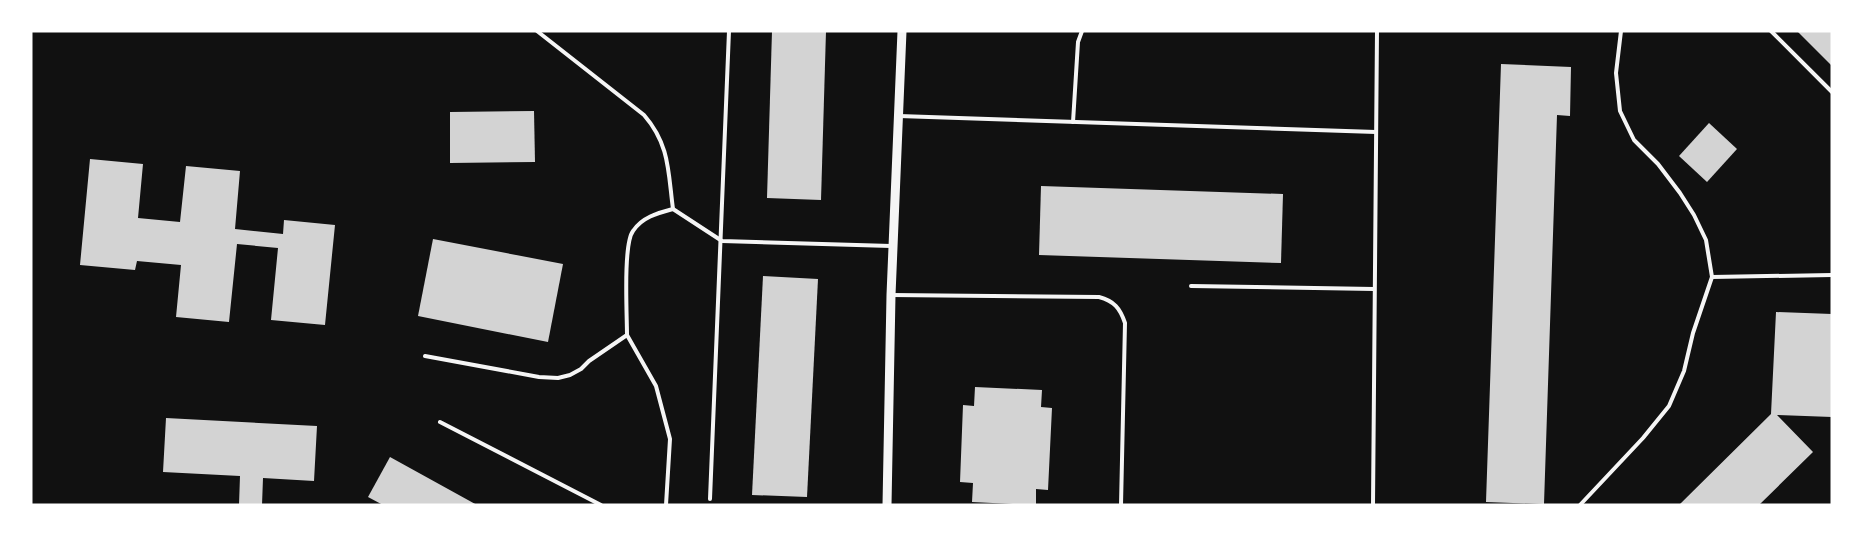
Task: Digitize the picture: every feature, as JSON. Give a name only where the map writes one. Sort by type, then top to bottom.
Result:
[{"type":"street","points":[[887,505],[891,294],[902,31]]},
{"type":"lane","points":[[537,31],[592,76],[632,104],[654,126],[662,142],[667,160],[673,209]]},
{"type":"lane","points":[[710,499],[729,31]]},
{"type":"lane","points":[[1073,122],[1078,42],[1082,31]]},
{"type":"lane","points":[[1373,505],[1377,31]]},
{"type":"lane","points":[[1580,505],[1643,438],[1669,406],[1684,371],[1693,333],[1712,277],[1706,240],[1694,215],[1680,192],[1658,164],[1634,140],[1620,110],[1616,73],[1621,31]]},
{"type":"lane","points":[[1771,31],[1832,92]]},
{"type":"lane","points":[[899,116],[1376,132]]},
{"type":"lane","points":[[666,505],[670,439],[656,386],[626,335],[626,265],[631,232],[641,221],[654,214],[673,209],[722,240],[894,246]]},
{"type":"lane","points":[[1712,277],[1832,274]]},
{"type":"lane","points":[[1191,286],[1374,289]]},
{"type":"lane","points":[[891,294],[1099,297],[1109,300],[1118,306],[1125,323],[1121,505]]},
{"type":"lane","points":[[425,356],[538,377],[558,378],[570,375],[581,369],[589,361],[626,335]]},
{"type":"lane","points":[[440,422],[601,505]]},
{"type":"building","points":[[772,31],[826,31],[821,200],[767,198]]},
{"type":"building","points":[[1797,31],[1832,31],[1832,66]]},
{"type":"building","points":[[1501,64],[1571,67],[1570,116],[1557,115],[1544,504],[1486,502]]},
{"type":"building","points":[[534,111],[535,162],[450,163],[450,112]]},
{"type":"building","points":[[1709,123],[1737,149],[1707,182],[1679,156]]},
{"type":"building","points":[[90,159],[143,164],[138,218],[180,222],[186,166],[240,171],[235,229],[283,234],[284,220],[335,225],[325,325],[271,320],[278,248],[237,244],[229,322],[176,317],[181,265],[137,261],[135,270],[80,265]]},
{"type":"building","points":[[1041,186],[1283,194],[1281,263],[1039,255]]},
{"type":"building","points":[[433,239],[563,264],[548,342],[418,316]]},
{"type":"building","points":[[763,276],[818,279],[807,497],[752,495]]},
{"type":"building","points":[[1776,312],[1832,314],[1832,417],[1777,415],[1813,452],[1759,505],[1679,505],[1771,414]]},
{"type":"building","points":[[975,387],[1042,390],[1041,407],[1052,408],[1048,490],[1036,489],[1036,505],[972,502],[973,483],[960,482],[963,405],[974,406]]},
{"type":"building","points":[[166,418],[317,426],[314,481],[263,478],[262,505],[239,505],[240,476],[163,472]]},
{"type":"building","points":[[390,457],[477,505],[383,505],[368,497]]}]
